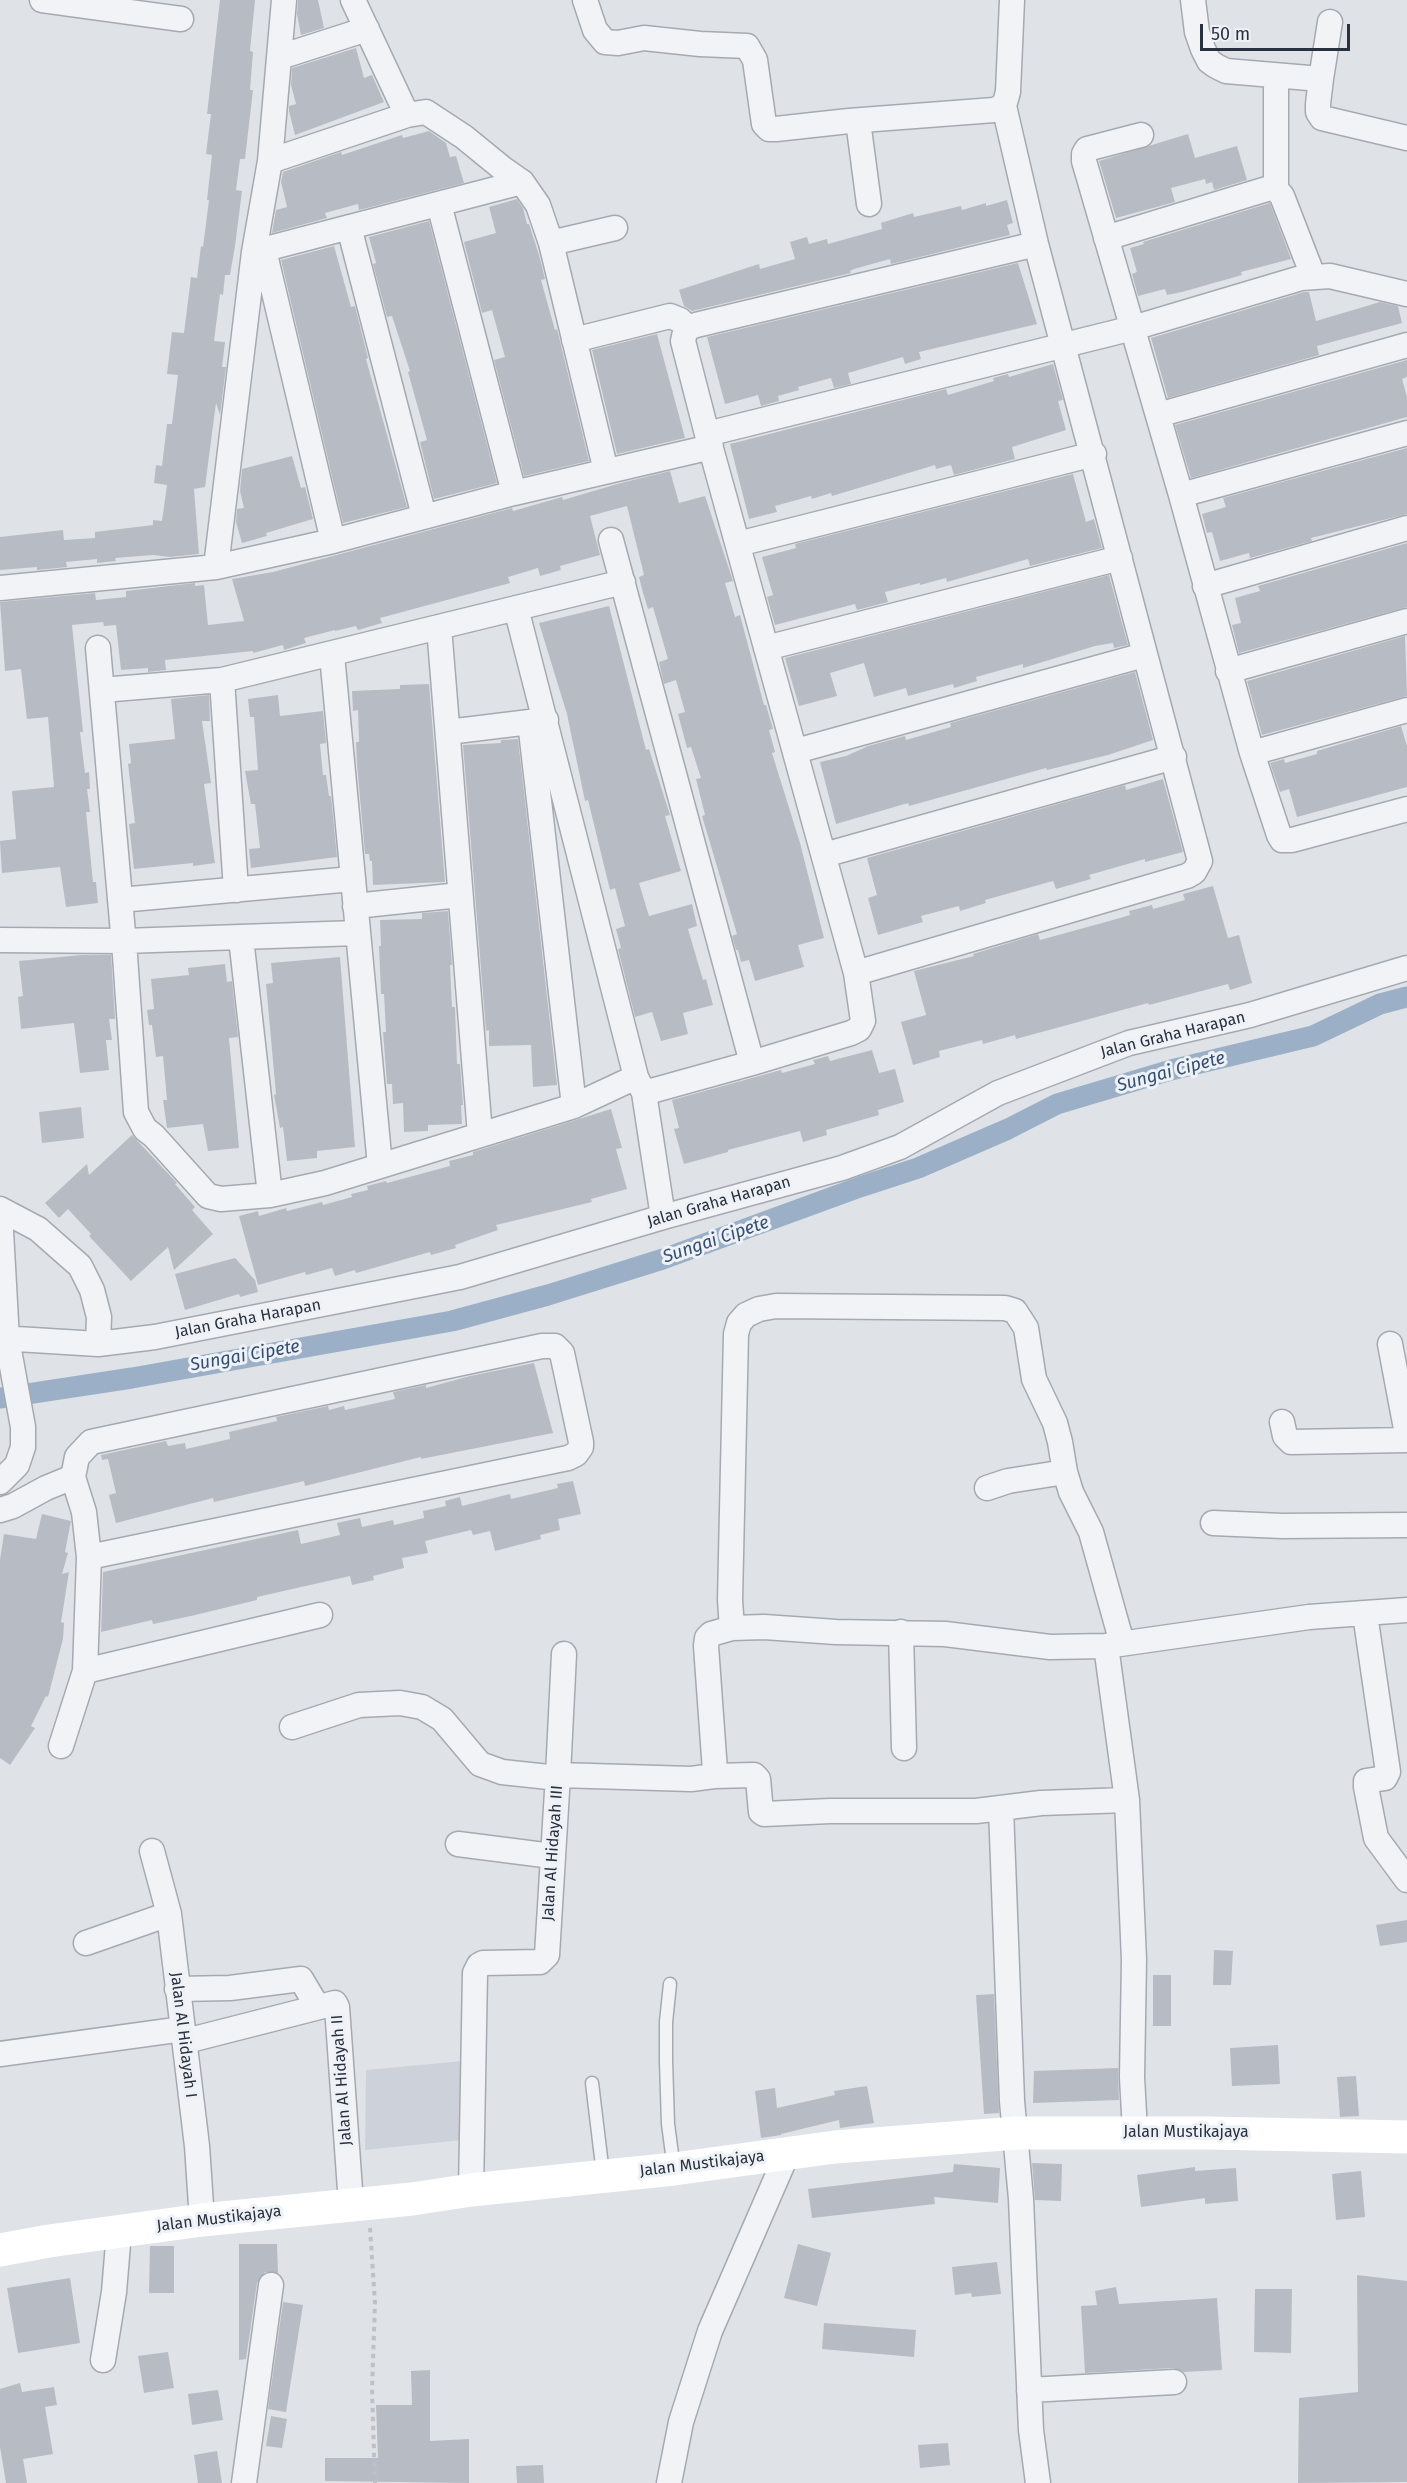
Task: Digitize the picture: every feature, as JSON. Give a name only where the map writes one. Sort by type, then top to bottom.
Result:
[{"type":"main road","name":"Jalan Mustikajaya","points":[[0,2250],[202,2220],[674,2169],[835,2147],[1017,2133],[1407,2137]]},
{"type":"street","points":[[42,0],[181,20]]},
{"type":"street","points":[[216,567],[270,161],[284,0]]},
{"type":"street","points":[[353,0],[407,116]]},
{"type":"street","points":[[585,0],[595,30],[605,42],[618,43],[644,38],[700,44],[747,45],[755,60],[762,118],[769,129],[994,110],[1004,106]]},
{"type":"street","points":[[856,973],[1175,880],[1194,872],[1200,861],[1174,757],[1144,655],[1094,454],[1036,244],[1004,106],[1008,92],[1012,0]]},
{"type":"street","points":[[1193,0],[1197,32],[1209,61],[1226,72],[1321,80]]},
{"type":"street","points":[[1330,22],[1318,112],[1322,118],[1407,138]]},
{"type":"street","points":[[280,57],[367,29]]},
{"type":"street","points":[[1276,76],[1276,189]]},
{"type":"street","points":[[270,161],[419,112],[431,114],[522,182],[538,206],[550,243],[606,471]]},
{"type":"street","points":[[858,121],[869,204]]},
{"type":"street","points":[[1141,135],[1087,149],[1084,154],[1106,238],[1181,495],[1228,671],[1252,753],[1282,840],[1292,840],[1407,809]]},
{"type":"street","points":[[259,251],[522,182]]},
{"type":"street","points":[[1106,238],[1270,188],[1276,189],[1282,196],[1313,276]]},
{"type":"street","points":[[439,204],[514,493]]},
{"type":"street","points":[[349,227],[424,516]]},
{"type":"street","points":[[550,243],[615,228]]},
{"type":"street","points":[[688,328],[1036,244]]},
{"type":"street","points":[[259,251],[333,541]]},
{"type":"street","points":[[0,588],[216,567],[333,541],[606,471],[709,441],[1133,328],[1313,276],[1330,276],[1407,294]]},
{"type":"street","points":[[574,340],[670,316],[680,320],[688,328]]},
{"type":"street","points":[[98,648],[124,941],[135,1103],[145,1129],[208,1196],[221,1199],[270,1195],[325,1183],[640,1085],[752,1063],[859,1029],[863,1021],[856,973],[709,441],[683,341],[688,328]]},
{"type":"street","points":[[1158,415],[1407,345]]},
{"type":"street","points":[[1181,495],[1407,434]]},
{"type":"street","points":[[738,544],[1094,454]]},
{"type":"street","points":[[1205,586],[1407,528]]},
{"type":"street","points":[[611,540],[752,1063]]},
{"type":"street","points":[[766,648],[1120,558]]},
{"type":"street","points":[[102,690],[222,680],[332,655],[623,582]]},
{"type":"street","points":[[516,608],[538,721],[640,1085],[663,1217]]},
{"type":"street","points":[[1228,671],[1407,621]]},
{"type":"street","points":[[440,627],[480,1134]]},
{"type":"street","points":[[332,655],[380,1166]]},
{"type":"street","points":[[796,751],[1144,655]]},
{"type":"street","points":[[222,680],[236,890]]},
{"type":"street","points":[[1252,753],[1407,710]]},
{"type":"street","points":[[448,732],[538,721]]},
{"type":"street","points":[[538,721],[574,1106]]},
{"type":"street","points":[[824,855],[1174,757]]},
{"type":"street","points":[[120,900],[352,879]]},
{"type":"street","points":[[355,906],[460,895]]},
{"type":"street","points":[[0,940],[124,941],[357,933]]},
{"type":"street","points":[[241,938],[270,1195]]},
{"type":"street","name":"Jalan Graha Harapan","points":[[6,1346],[98,1344],[155,1337],[460,1277],[663,1217],[842,1168],[900,1148],[998,1093],[1129,1043],[1250,1015],[1407,968]]},
{"type":"street","points":[[0,1482],[17,1465],[23,1447],[23,1427],[6,1346],[0,1211],[38,1229],[80,1266],[92,1290],[99,1317],[98,1344]]},
{"type":"street","points":[[732,1628],[730,1600],[736,1334],[739,1323],[746,1315],[759,1309],[776,1306],[1005,1308],[1015,1311],[1026,1329],[1034,1379],[1055,1423],[1071,1492],[1091,1532],[1114,1644],[1127,1800],[1134,1960],[1132,2077],[1135,2133]]},
{"type":"street","points":[[1390,1344],[1402,1373],[1407,1434]]},
{"type":"street","points":[[61,1746],[85,1671],[89,1557],[84,1512],[73,1477],[77,1457],[91,1442],[542,1346],[555,1346],[562,1353],[581,1442],[581,1447],[576,1454],[554,1462],[89,1557]]},
{"type":"street","points":[[1282,1422],[1285,1436],[1291,1442],[1407,1440]]},
{"type":"street","points":[[987,1488],[1008,1480],[1065,1472]]},
{"type":"street","points":[[0,1510],[73,1477]]},
{"type":"street","points":[[1213,1523],[1282,1526],[1407,1525]]},
{"type":"street","points":[[714,1776],[706,1646],[707,1638],[711,1634],[732,1628],[764,1627],[836,1632],[945,1634],[1050,1647],[1114,1644],[1309,1617],[1407,1610]]},
{"type":"street","points":[[1365,1614],[1388,1772],[1384,1778],[1366,1781],[1366,1787],[1376,1838],[1407,1880]]},
{"type":"street","points":[[85,1671],[320,1615]]},
{"type":"street","points":[[901,1632],[904,1748]]},
{"type":"street","points":[[292,1727],[359,1705],[400,1702],[422,1707],[442,1719],[480,1764],[502,1772],[558,1776],[564,1653]]},
{"type":"street","name":"Jalan Al Hidayah III","points":[[471,2190],[475,1973],[479,1965],[483,1963],[540,1962],[546,1958],[558,1776],[691,1779],[754,1775],[758,1779],[761,1812],[764,1814],[830,1811],[976,1811],[1000,1808]]},
{"type":"street","points":[[1038,2483],[1031,2430],[1017,2133],[1012,2101],[1000,1808],[1041,1803],[1127,1800]]},
{"type":"street","points":[[458,1844],[552,1856]]},
{"type":"street","name":"Jalan Al Hidayah I","points":[[152,1851],[169,1914],[197,2146],[202,2220]]},
{"type":"street","points":[[86,1942],[169,1914]]},
{"type":"street","points":[[177,1989],[230,1988],[301,1979],[317,2006]]},
{"type":"street","name":"Jalan Al Hidayah II","points":[[0,2054],[184,2035],[335,2002],[361,2204]]},
{"type":"street","points":[[669,2483],[681,2422],[710,2331],[787,2154]]},
{"type":"street","points":[[103,2360],[114,2292],[119,2232]]},
{"type":"street","points":[[244,2483],[271,2285]]},
{"type":"street","points":[[1029,2390],[1174,2382]]},
{"type":"lane","points":[[670,1984],[666,2022],[666,2061],[668,2124],[674,2169]]},
{"type":"lane","points":[[592,2083],[603,2175]]},
{"type":"path","points":[[361,2204],[375,2303],[372,2389],[375,2483]]},
{"type":"shaded area","points":[[463,2061],[462,2140],[365,2150],[366,2070]]},
{"type":"building","points":[[220,0],[255,0],[250,51],[253,52],[250,90],[253,90],[245,159],[240,159],[236,190],[242,191],[235,246],[230,275],[225,275],[223,295],[220,294],[214,341],[225,342],[222,367],[226,367],[220,415],[216,403],[205,487],[194,489],[199,554],[115,558],[116,561],[97,563],[97,559],[66,562],[67,567],[0,570],[0,537],[63,530],[64,540],[95,538],[95,532],[153,525],[153,520],[162,521],[167,485],[154,483],[156,465],[162,466],[167,424],[172,424],[178,375],[167,374],[172,332],[184,333],[191,277],[197,278],[201,246],[203,247],[212,155],[206,154],[211,114],[207,114]]},
{"type":"building","points":[[298,0],[318,0],[324,28],[301,35],[297,14]]},
{"type":"building","points":[[356,48],[364,78],[372,75],[384,102],[295,135],[289,111],[289,106],[296,104],[291,85],[292,68]]},
{"type":"building","points":[[429,131],[446,143],[450,157],[456,156],[464,183],[359,210],[358,204],[325,213],[327,218],[272,233],[276,210],[287,207],[281,182],[283,172],[341,152],[342,155],[402,135],[403,138]]},
{"type":"building","points":[[1188,134],[1195,158],[1237,146],[1247,180],[1214,190],[1212,182],[1206,184],[1205,179],[1171,188],[1175,202],[1116,218],[1099,161]]},
{"type":"building","points":[[517,199],[523,208],[539,255],[545,279],[541,280],[555,330],[557,329],[589,461],[524,476],[494,360],[505,357],[492,310],[482,313],[464,242],[496,233],[489,207]]},
{"type":"building","points":[[1007,200],[1013,223],[1007,225],[1010,235],[891,264],[890,259],[854,269],[850,271],[851,273],[692,311],[684,306],[679,290],[759,264],[760,269],[795,259],[790,242],[807,237],[809,244],[827,239],[828,244],[882,229],[881,223],[913,213],[914,217],[961,206],[962,210]]},
{"type":"building","points":[[1270,203],[1291,259],[1241,272],[1242,275],[1182,292],[1167,295],[1165,289],[1138,296],[1132,274],[1137,272],[1130,248]]},
{"type":"building","points":[[429,221],[497,483],[434,499],[420,442],[427,440],[408,372],[410,371],[392,316],[387,317],[373,264],[376,263],[369,237]]},
{"type":"building","points":[[334,246],[351,307],[355,306],[368,358],[366,359],[407,507],[343,523],[281,260]]},
{"type":"building","points":[[1018,263],[1037,324],[919,352],[921,359],[905,364],[903,357],[848,373],[851,384],[834,388],[831,378],[798,387],[799,390],[778,396],[779,401],[761,406],[758,395],[725,404],[707,337]]},
{"type":"building","points":[[1309,292],[1316,321],[1380,302],[1398,306],[1402,323],[1317,346],[1319,355],[1168,398],[1151,338]]},
{"type":"building","points":[[657,334],[685,438],[617,454],[592,350]]},
{"type":"building","points":[[1407,360],[1407,377],[1402,379],[1407,397],[1407,417],[1191,478],[1175,425]]},
{"type":"building","points":[[1053,364],[1063,400],[1058,401],[1066,430],[1012,447],[1015,459],[954,475],[951,465],[936,469],[935,465],[832,496],[831,493],[812,499],[811,496],[775,506],[777,512],[749,519],[730,444],[946,389],[948,395],[994,381],[993,378],[1008,374],[1009,377]]},
{"type":"building","points":[[1407,448],[1407,514],[1311,538],[1312,541],[1250,558],[1249,553],[1220,561],[1212,532],[1207,533],[1202,514],[1226,507],[1223,498]]},
{"type":"building","points":[[292,456],[301,488],[305,487],[313,519],[242,543],[236,522],[237,509],[244,508],[240,491],[242,469]]},
{"type":"building","points":[[670,471],[679,503],[705,496],[733,581],[725,583],[735,617],[740,615],[764,705],[766,705],[773,729],[769,730],[775,752],[772,753],[800,843],[824,938],[798,945],[804,967],[755,981],[749,960],[741,962],[738,950],[736,950],[732,936],[737,934],[702,816],[705,815],[696,779],[701,778],[691,747],[687,748],[678,714],[685,712],[676,680],[664,684],[659,662],[668,659],[653,607],[648,609],[643,593],[639,577],[644,575],[627,506],[590,516],[600,555],[560,566],[561,570],[540,576],[538,568],[508,577],[510,583],[380,618],[382,623],[358,630],[356,626],[304,638],[306,643],[284,650],[283,645],[253,653],[253,651],[165,660],[166,670],[148,672],[148,668],[121,670],[116,625],[104,626],[103,622],[72,625],[83,732],[80,732],[85,773],[89,772],[90,789],[87,789],[90,812],[86,812],[93,882],[96,882],[98,903],[66,907],[60,867],[2,873],[0,841],[16,839],[12,791],[54,787],[48,717],[27,719],[21,669],[5,671],[0,602],[95,593],[96,600],[126,597],[126,591],[195,583],[195,586],[204,585],[208,625],[244,621],[232,579],[273,572],[512,508],[513,511],[562,497],[563,500]]},
{"type":"building","points":[[1073,474],[1086,522],[1094,519],[1102,548],[1030,566],[1028,559],[947,582],[946,578],[920,585],[920,583],[885,592],[888,602],[857,610],[855,604],[775,625],[767,597],[773,595],[762,557],[796,548],[795,544]]},
{"type":"building","points":[[1407,543],[1407,607],[1239,653],[1232,625],[1241,623],[1235,598],[1260,591],[1258,586]]},
{"type":"building","points":[[1109,575],[1128,645],[1114,648],[1113,643],[1095,646],[1023,668],[1023,664],[976,677],[977,681],[954,688],[953,684],[908,696],[906,688],[874,697],[864,663],[830,673],[837,696],[799,706],[785,658]]},
{"type":"building","points":[[609,606],[646,750],[649,749],[670,815],[665,816],[681,871],[639,883],[649,916],[692,904],[697,926],[688,929],[713,1005],[683,1013],[688,1034],[661,1041],[652,1012],[635,1017],[618,949],[621,948],[616,929],[625,926],[615,888],[610,890],[588,800],[585,801],[567,714],[539,623]]},
{"type":"building","points":[[1405,636],[1407,696],[1262,735],[1247,681]]},
{"type":"building","points":[[1135,672],[1153,740],[1108,755],[1047,770],[1046,768],[909,806],[908,803],[836,824],[820,762],[846,756],[868,746],[905,736],[906,740],[951,727],[950,723]]},
{"type":"building","points":[[429,684],[445,882],[373,885],[372,861],[370,861],[369,854],[365,854],[357,764],[358,710],[353,711],[352,691],[400,689],[400,685]]},
{"type":"building","points":[[209,695],[210,721],[202,721],[211,783],[204,784],[215,863],[134,869],[129,824],[135,823],[128,764],[131,763],[129,744],[175,739],[171,699]]},
{"type":"building","points":[[278,695],[280,716],[323,711],[326,743],[320,744],[323,775],[326,775],[329,796],[331,796],[337,857],[251,868],[249,849],[260,848],[255,804],[251,804],[245,771],[258,770],[254,717],[250,717],[248,699]]},
{"type":"building","points":[[1401,726],[1407,746],[1407,787],[1297,817],[1289,789],[1280,792],[1270,763],[1284,759],[1285,763],[1317,754],[1317,751]]},
{"type":"building","points":[[518,739],[557,1085],[533,1087],[531,1045],[489,1046],[463,745],[501,743],[501,740]]},
{"type":"building","points":[[1163,779],[1183,852],[1145,862],[1145,859],[1089,875],[1091,879],[1056,889],[1053,881],[985,900],[986,903],[960,911],[959,906],[921,916],[923,922],[878,935],[868,898],[877,895],[867,858],[1125,785],[1126,790]]},
{"type":"building","points":[[1213,886],[1228,938],[1239,935],[1252,983],[1230,990],[1228,984],[1016,1039],[1015,1035],[983,1044],[982,1040],[939,1051],[940,1057],[913,1065],[901,1022],[926,1015],[914,971],[974,956],[973,954],[1038,934],[1040,940],[1130,915],[1129,911],[1152,905],[1153,909],[1185,900],[1183,894]]},
{"type":"building","points":[[448,911],[452,1007],[455,1007],[457,1064],[460,1064],[462,1124],[428,1125],[428,1131],[404,1132],[403,1103],[393,1104],[392,1084],[387,1084],[383,1032],[386,1032],[384,994],[381,994],[380,920],[422,919],[422,913]]},
{"type":"building","points":[[81,955],[111,955],[115,1019],[109,1019],[112,1040],[106,1040],[109,1070],[80,1073],[74,1023],[21,1029],[18,997],[23,996],[19,961]]},
{"type":"building","points":[[340,957],[355,1147],[317,1151],[317,1158],[287,1161],[283,1127],[280,1128],[274,1095],[276,1094],[266,984],[273,983],[271,963]]},
{"type":"building","points":[[225,964],[227,982],[232,981],[238,1037],[229,1038],[239,1148],[208,1151],[203,1124],[167,1128],[163,1100],[167,1100],[163,1056],[156,1057],[152,1025],[149,1025],[147,1010],[154,1009],[151,979],[189,975],[188,968]]},
{"type":"building","points":[[872,1050],[879,1073],[895,1069],[904,1102],[878,1110],[879,1115],[826,1130],[827,1135],[803,1142],[800,1131],[684,1164],[674,1129],[679,1128],[672,1100],[781,1070],[782,1073],[815,1064],[813,1060],[828,1056],[830,1061]]},
{"type":"building","points":[[81,1107],[84,1138],[42,1143],[39,1112]]},
{"type":"building","points":[[611,1109],[622,1148],[616,1149],[627,1189],[591,1199],[592,1202],[496,1225],[498,1230],[455,1245],[456,1248],[431,1255],[430,1252],[356,1273],[355,1270],[335,1276],[332,1268],[306,1275],[305,1272],[258,1285],[239,1216],[258,1211],[259,1216],[286,1208],[287,1211],[322,1202],[323,1205],[352,1197],[351,1194],[368,1190],[367,1186],[450,1166],[449,1161],[473,1155],[473,1152]]},
{"type":"building","points":[[132,1135],[177,1183],[175,1184],[195,1207],[192,1210],[213,1234],[174,1270],[168,1247],[131,1281],[89,1236],[91,1234],[68,1209],[59,1218],[45,1203],[87,1164],[89,1175]]},
{"type":"building","points":[[235,1258],[255,1280],[258,1292],[240,1297],[239,1294],[185,1310],[175,1274]]},
{"type":"building","points":[[534,1363],[553,1433],[421,1459],[421,1457],[305,1486],[304,1481],[214,1502],[213,1498],[116,1523],[109,1495],[116,1493],[108,1459],[102,1460],[101,1455],[166,1441],[168,1446],[185,1443],[186,1449],[230,1439],[229,1432],[277,1421],[276,1417],[328,1406],[329,1410],[344,1406],[345,1410],[395,1399],[393,1392],[426,1385],[426,1388]]},
{"type":"building","points":[[573,1481],[581,1514],[558,1519],[560,1530],[540,1535],[541,1539],[495,1551],[490,1531],[473,1535],[471,1530],[425,1541],[428,1553],[402,1558],[404,1568],[373,1576],[374,1580],[352,1585],[350,1576],[257,1597],[257,1600],[191,1616],[153,1624],[152,1620],[101,1632],[103,1572],[298,1530],[301,1544],[340,1535],[337,1523],[360,1518],[362,1527],[393,1520],[394,1525],[424,1518],[423,1511],[446,1506],[445,1501],[460,1497],[462,1506],[510,1494],[511,1499],[558,1488],[557,1484]]},
{"type":"building","points":[[42,1514],[71,1521],[65,1552],[68,1553],[62,1574],[69,1572],[61,1622],[64,1623],[63,1639],[48,1697],[46,1696],[31,1726],[35,1728],[10,1765],[0,1758],[0,1560],[4,1534],[36,1539]]},
{"type":"building","points":[[1407,1920],[1407,1942],[1380,1946],[1376,1925]]},
{"type":"building","points":[[1214,1950],[1233,1951],[1231,1985],[1213,1985]]},
{"type":"building","points":[[1153,1975],[1171,1975],[1171,2026],[1153,2026]]},
{"type":"building","points":[[994,1994],[999,2113],[984,2114],[976,1995]]},
{"type":"building","points":[[1278,2045],[1280,2084],[1232,2086],[1230,2048]]},
{"type":"building","points":[[1118,2068],[1119,2100],[1033,2103],[1034,2071]]},
{"type":"building","points":[[1356,2076],[1359,2116],[1340,2117],[1337,2077]]},
{"type":"building","points":[[867,2086],[874,2123],[840,2128],[839,2120],[761,2138],[755,2091],[775,2088],[777,2108],[835,2095],[834,2091]]},
{"type":"building","points":[[1032,2163],[1062,2164],[1061,2201],[1035,2200]]},
{"type":"building","points":[[954,2164],[1000,2168],[998,2203],[934,2197],[935,2204],[812,2218],[808,2189],[953,2172]]},
{"type":"building","points":[[1195,2167],[1195,2171],[1236,2168],[1238,2201],[1205,2204],[1205,2198],[1141,2207],[1137,2175]]},
{"type":"building","points":[[1361,2171],[1365,2217],[1336,2220],[1332,2174]]},
{"type":"building","points":[[239,2244],[277,2244],[278,2273],[265,2272],[257,2283],[246,2359],[239,2360]]},
{"type":"building","points":[[798,2244],[831,2253],[817,2306],[784,2298]]},
{"type":"building","points":[[150,2246],[174,2246],[174,2293],[149,2293]]},
{"type":"building","points":[[997,2262],[1001,2294],[972,2297],[971,2293],[955,2295],[952,2267]]},
{"type":"building","points":[[1357,2275],[1407,2281],[1407,2482],[1298,2483],[1299,2398],[1358,2392]]},
{"type":"building","points":[[70,2278],[80,2343],[18,2353],[7,2288]]},
{"type":"building","points":[[1116,2287],[1119,2304],[1217,2298],[1222,2370],[1184,2372],[1173,2368],[1085,2373],[1081,2306],[1097,2305],[1095,2291]]},
{"type":"building","points":[[1255,2289],[1292,2289],[1291,2353],[1254,2352]]},
{"type":"building","points":[[283,2302],[303,2305],[286,2412],[268,2409]]},
{"type":"building","points":[[824,2323],[916,2330],[914,2357],[822,2349]]},
{"type":"building","points":[[168,2352],[174,2388],[144,2393],[138,2356]]},
{"type":"building","points":[[430,2370],[430,2441],[469,2439],[469,2483],[325,2481],[325,2458],[378,2458],[376,2405],[412,2405],[411,2371]]},
{"type":"building","points":[[20,2383],[22,2392],[54,2387],[57,2405],[45,2407],[53,2454],[23,2459],[27,2483],[6,2483],[0,2447],[0,2389]]},
{"type":"building","points":[[218,2390],[223,2420],[192,2425],[188,2394]]},
{"type":"building","points":[[271,2416],[287,2419],[282,2448],[266,2446]]},
{"type":"building","points":[[948,2443],[950,2465],[920,2468],[918,2445]]},
{"type":"building","points":[[217,2451],[222,2483],[198,2483],[194,2455]]},
{"type":"building","points":[[543,2465],[544,2483],[517,2483],[516,2466]]},
{"type":"waterway","name":"Sungai Cipete","points":[[0,1398],[132,1378],[452,1321],[548,1295],[663,1259],[918,1168],[1008,1129],[1057,1104],[1171,1070],[1313,1036],[1380,1004],[1407,997]]}]
